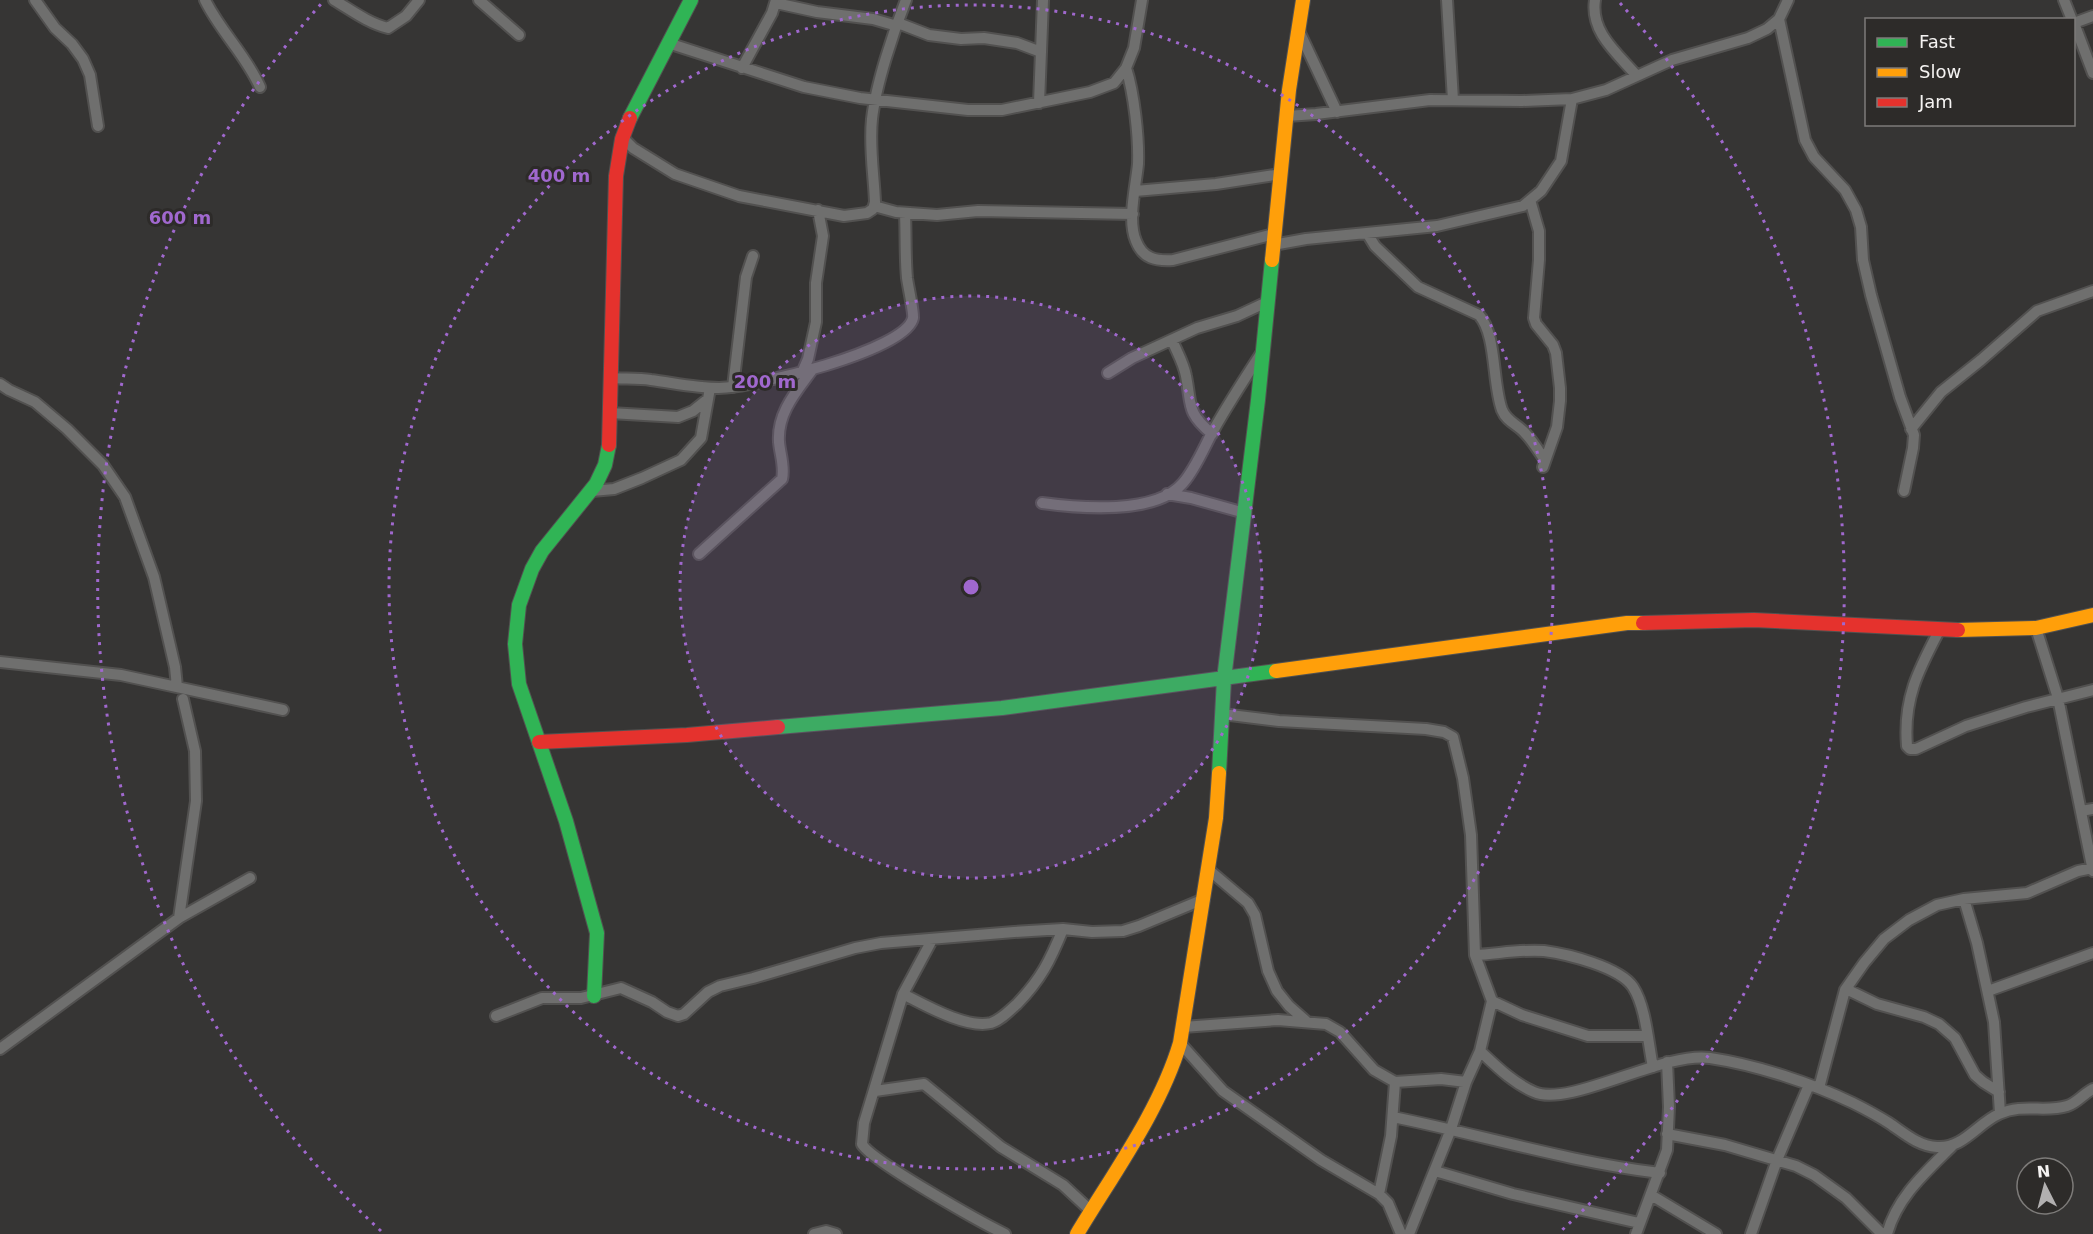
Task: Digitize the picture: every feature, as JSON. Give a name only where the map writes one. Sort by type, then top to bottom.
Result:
[{"type":"street","points":[[34,0],[83,59],[90,75],[98,126]]},
{"type":"street","points":[[205,0],[211,14],[244,57],[260,87]]},
{"type":"street","points":[[334,0],[361,17],[388,27],[406,16],[418,0]]},
{"type":"street","points":[[479,0],[519,35]]},
{"type":"street","points":[[594,996],[597,933],[573,842],[519,684],[514,637],[522,593],[528,575],[539,555],[597,485],[604,465],[609,444],[613,344],[612,301],[618,163],[622,137],[644,87],[691,0]]},
{"type":"street","points":[[622,137],[633,148],[675,174],[739,196],[844,216],[858,216],[867,213],[874,206],[875,184],[871,149],[875,100],[906,0]]},
{"type":"street","points":[[1039,103],[1043,0]]},
{"type":"street","points":[[668,43],[804,87],[875,100],[968,110],[1002,110],[1090,92],[1114,83],[1126,68],[1134,48],[1142,0]]},
{"type":"street","points":[[1077,1234],[1160,1096],[1174,1063],[1183,1027],[1216,818],[1224,679],[1245,513],[1287,116],[1303,0]]},
{"type":"street","points":[[1447,0],[1453,100]]},
{"type":"street","points":[[1595,0],[1595,23],[1606,41],[1636,75]]},
{"type":"street","points":[[1287,116],[1430,100],[1572,99],[1606,90],[1672,60],[1748,38],[1779,19],[1788,0]]},
{"type":"street","points":[[2064,0],[2071,18]]},
{"type":"street","points":[[742,68],[776,2],[817,12],[873,19],[929,35],[961,39],[984,38],[1017,43],[1041,51]]},
{"type":"street","points":[[2075,21],[2093,16]]},
{"type":"street","points":[[1779,19],[1805,140],[1814,157],[1845,190],[1856,210],[1861,227],[1863,260],[1871,295],[1899,397],[1914,435],[1904,491]]},
{"type":"street","points":[[2075,27],[2093,73]]},
{"type":"street","points":[[1298,29],[1337,112]]},
{"type":"street","points":[[1126,68],[1132,85],[1138,161],[1133,214],[1135,240],[1146,256],[1157,261],[1273,239],[1437,226],[1523,206],[1551,179],[1561,161],[1572,99]]},
{"type":"street","points":[[1135,191],[1216,184],[1281,174]]},
{"type":"street","points":[[1367,233],[1375,246],[1418,287],[1479,315],[1484,321],[1503,411],[1512,424],[1523,430],[1531,439],[1543,463],[1557,427],[1560,388],[1556,353],[1534,318],[1539,268],[1539,231],[1530,200]]},
{"type":"street","points":[[874,206],[905,214],[937,215],[987,211],[1133,214]]},
{"type":"street","points":[[699,554],[782,479],[779,436],[783,413],[807,371],[814,338],[816,283],[823,236],[818,210]]},
{"type":"street","points":[[610,378],[710,388],[733,387],[844,361],[898,335],[914,317],[907,276],[905,214]]},
{"type":"street","points":[[733,387],[746,277],[753,256]]},
{"type":"street","points":[[1911,429],[1941,392],[2037,311],[2093,291]]},
{"type":"street","points":[[1108,373],[1132,358],[1197,328],[1237,316],[1267,302]]},
{"type":"street","points":[[1172,340],[1186,374],[1192,413],[1199,423],[1212,434]]},
{"type":"street","points":[[1042,503],[1085,508],[1120,506],[1148,502],[1183,484],[1262,351]]},
{"type":"street","points":[[0,384],[35,402],[67,429],[103,465],[125,497],[154,578],[175,667],[177,687]]},
{"type":"street","points":[[592,490],[614,489],[681,460],[701,438],[710,388]]},
{"type":"street","points":[[610,412],[678,417],[693,411],[708,399]]},
{"type":"street","points":[[1167,494],[1245,513]]},
{"type":"street","points":[[539,742],[675,736],[931,716],[1065,701],[1627,623],[1754,620],[1973,631],[2037,628],[2093,615]]},
{"type":"street","points":[[1751,1234],[1777,1160],[1814,1087],[1846,988],[1884,939],[1909,920],[1937,905],[1964,899],[2027,893],[2078,871],[2093,869],[2058,698],[2037,628]]},
{"type":"street","points":[[1940,629],[1918,669],[1909,696],[1906,722],[1907,746],[1910,749],[1916,749],[1966,726],[2058,698],[2093,690]]},
{"type":"street","points":[[0,662],[121,675],[283,711]]},
{"type":"street","points":[[179,918],[196,801],[195,752],[183,699]]},
{"type":"street","points":[[1222,714],[1279,721],[1426,729],[1444,732],[1453,737],[1463,778],[1471,835],[1475,955],[1492,1000],[1480,1052],[1466,1082],[1435,1172],[1408,1234]]},
{"type":"street","points":[[2081,811],[2093,808]]},
{"type":"street","points":[[1209,870],[1248,903],[1255,915],[1269,971],[1277,991],[1306,1021]]},
{"type":"street","points":[[0,1049],[179,918],[250,878]]},
{"type":"street","points":[[496,1016],[542,998],[581,999],[621,988],[678,1016],[684,1014],[708,992],[720,986],[855,948],[881,943],[983,934],[1063,929],[1092,932],[1123,931],[1204,899]]},
{"type":"street","points":[[1964,899],[1994,1022],[2000,1113]]},
{"type":"street","points":[[903,994],[957,1019],[974,1023],[990,1023],[1000,1019],[1042,975],[1063,929]]},
{"type":"street","points":[[932,940],[903,994],[861,1137],[863,1147],[981,1222],[1005,1234]]},
{"type":"street","points":[[1475,955],[1544,951],[1571,957],[1620,974],[1631,984],[1638,997],[1653,1067]]},
{"type":"street","points":[[1988,991],[2093,953]]},
{"type":"street","points":[[1846,988],[1877,1004],[1924,1017],[1940,1024],[1955,1038],[1975,1075],[1983,1083],[1999,1092]]},
{"type":"street","points":[[1492,1000],[1522,1015],[1588,1036],[1646,1036]]},
{"type":"street","points":[[1183,1027],[1278,1020],[1326,1024],[1340,1032],[1374,1070],[1395,1082],[1441,1078],[1466,1082]]},
{"type":"street","points":[[1180,1043],[1223,1091],[1314,1155],[1379,1194],[1388,1203],[1408,1234]]},
{"type":"street","points":[[1480,1052],[1522,1086],[1536,1093],[1549,1095],[1574,1091],[1667,1062],[1708,1057],[1761,1070],[1814,1087],[1854,1104],[1923,1144],[1937,1148],[1952,1146]]},
{"type":"street","points":[[1435,1172],[1637,1229],[1667,1150],[1669,1107],[1667,1062]]},
{"type":"street","points":[[1379,1194],[1393,1117],[1395,1082]]},
{"type":"street","points":[[875,1091],[924,1084],[1001,1147],[1063,1185],[1091,1211]]},
{"type":"street","points":[[1887,1234],[1897,1206],[1917,1181],[1952,1146],[2000,1113],[2031,1107],[2066,1107],[2093,1089]]},
{"type":"street","points":[[1393,1117],[1568,1158],[1660,1173]]},
{"type":"street","points":[[1667,1134],[1697,1138],[1777,1160],[1814,1175],[1846,1198],[1882,1234]]},
{"type":"street","points":[[1651,1195],[1716,1234]]},
{"type":"street","points":[[814,1234],[826,1231],[836,1234]]},
{"type":"traffic: fast","points":[[630,118],[691,0]]},
{"type":"traffic: fast","points":[[1219,773],[1224,679],[1258,400],[1272,260]]},
{"type":"traffic: fast","points":[[594,996],[597,933],[566,821],[519,684],[515,644],[519,605],[532,569],[542,551],[596,484],[605,465],[609,445]]},
{"type":"traffic: fast","points":[[778,727],[1002,708],[1276,671]]},
{"type":"traffic: slow","points":[[1272,260],[1289,90],[1303,0]]},
{"type":"traffic: slow","points":[[1958,630],[2036,628],[2093,615]]},
{"type":"traffic: slow","points":[[1276,671],[1627,623],[1643,623]]},
{"type":"traffic: slow","points":[[1077,1234],[1161,1093],[1180,1043],[1216,818],[1219,773]]},
{"type":"traffic: jam","points":[[609,445],[616,176],[622,139],[630,118]]},
{"type":"traffic: jam","points":[[1643,623],[1754,620],[1958,630]]},
{"type":"traffic: jam","points":[[539,742],[687,735],[778,727]]}]
